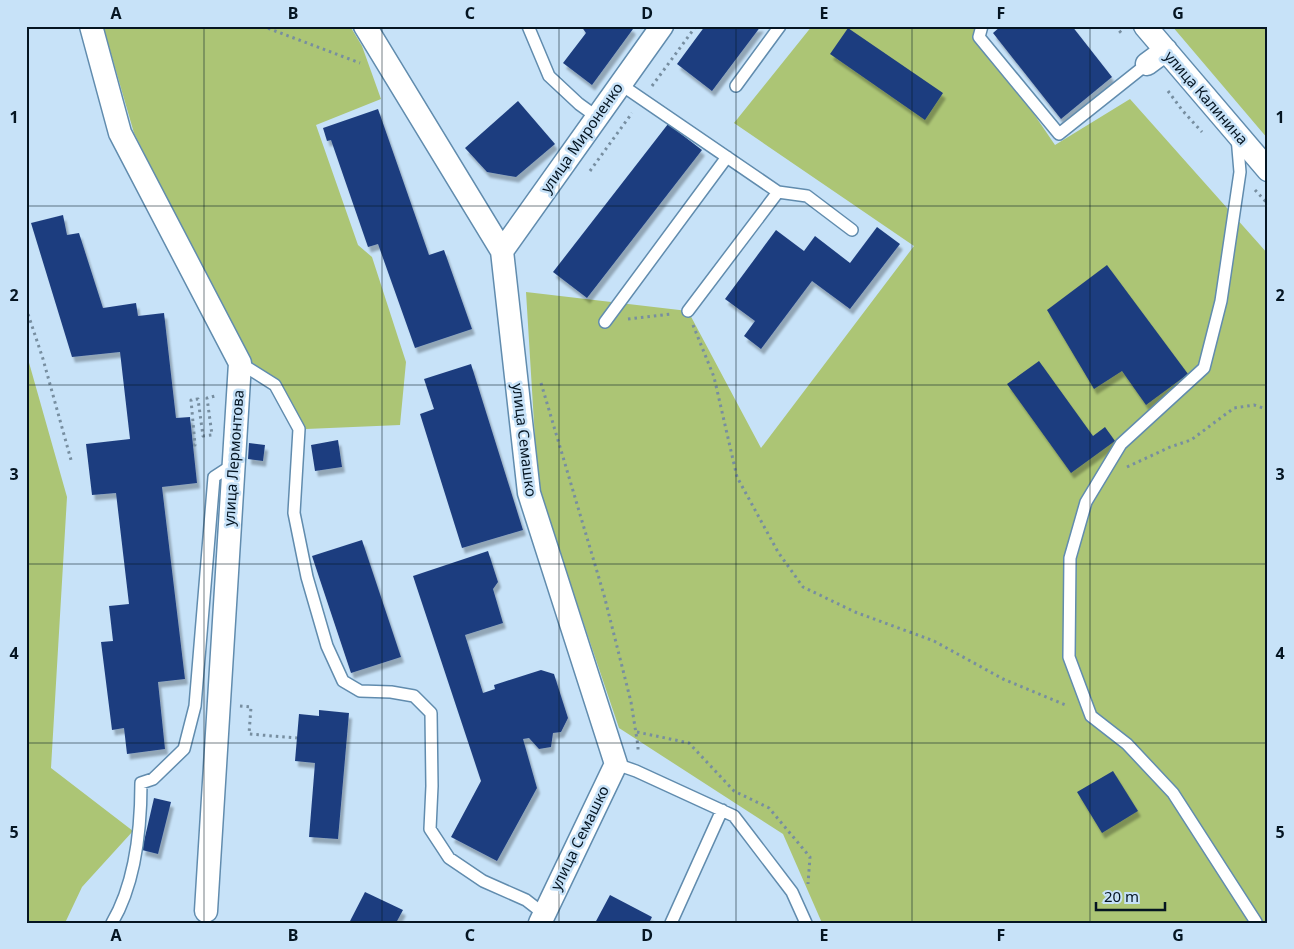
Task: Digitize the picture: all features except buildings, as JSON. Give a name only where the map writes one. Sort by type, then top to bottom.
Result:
[{"type":"street","points":[[91,26],[120,133],[240,364]]},
{"type":"street","name":"улица Семашко","points":[[365,26],[502,251],[529,493],[626,768],[542,918]]},
{"type":"street","name":"улица Мироненко","points":[[502,251],[662,26]]},
{"type":"street","name":"улица Калинина","points":[[1145,26],[1268,170]]},
{"type":"street","points":[[1147,64],[1166,50]]},
{"type":"street","name":"улица Лермонтова","points":[[206,917],[240,364]]},
{"type":"lane","points":[[528,26],[549,76],[579,104],[597,117]]},
{"type":"lane","points":[[736,86],[780,26]]},
{"type":"lane","points":[[982,26],[980,37],[1058,134],[1147,64]]},
{"type":"lane","points":[[620,84],[778,192],[807,196],[852,230]]},
{"type":"lane","points":[[1236,133],[1240,172],[1221,301],[1204,368],[1121,444],[1086,502],[1070,558],[1069,657],[1091,716],[1127,744],[1173,793],[1256,922]]},
{"type":"lane","points":[[605,322],[727,156]]},
{"type":"lane","points":[[688,311],[778,192]]},
{"type":"lane","points":[[240,364],[275,385],[299,429],[294,513],[307,577],[327,646],[343,681],[360,691],[391,692],[414,696],[431,713],[432,786],[430,829],[449,858],[482,881],[526,900],[542,918]]},
{"type":"lane","points":[[112,923],[120,909],[130,883],[141,818],[141,783],[153,779],[184,749],[195,706],[214,477],[234,464]]},
{"type":"lane","points":[[626,768],[734,816],[792,892],[806,923]]},
{"type":"lane","points":[[671,923],[722,810]]},
{"type":"path","points":[[262,26],[360,63]]},
{"type":"path","points":[[585,177],[696,26]]},
{"type":"path","points":[[26,308],[43,360],[70,460]]},
{"type":"path","points":[[605,322],[688,311],[714,377],[737,476],[778,552],[803,587],[855,612],[934,641],[1003,679],[1091,716]]},
{"type":"path","points":[[541,382],[604,595],[631,702],[638,746],[626,768]]},
{"type":"path","points":[[193,445],[195,445],[192,400],[198,399],[203,436],[212,434]]},
{"type":"path","points":[[1100,479],[1170,447],[1191,440],[1234,408],[1254,405],[1266,409],[1268,412]]},
{"type":"path","points":[[261,735],[297,738]]},
{"type":"green space","points":[[103,26],[350,26],[362,46],[381,99],[316,125],[358,245],[372,257],[406,362],[400,425],[306,429],[281,383],[247,359],[134,133]]},
{"type":"green space","points":[[812,26],[974,26],[1055,145],[1130,99],[1268,254],[1268,923],[822,923],[783,834],[619,728],[538,488],[526,292],[688,311],[761,448],[914,246],[734,123]]},
{"type":"green space","points":[[1172,26],[1268,26],[1268,139]]},
{"type":"green space","points":[[26,352],[67,497],[51,768],[133,831],[82,887],[65,923],[26,923]]}]
